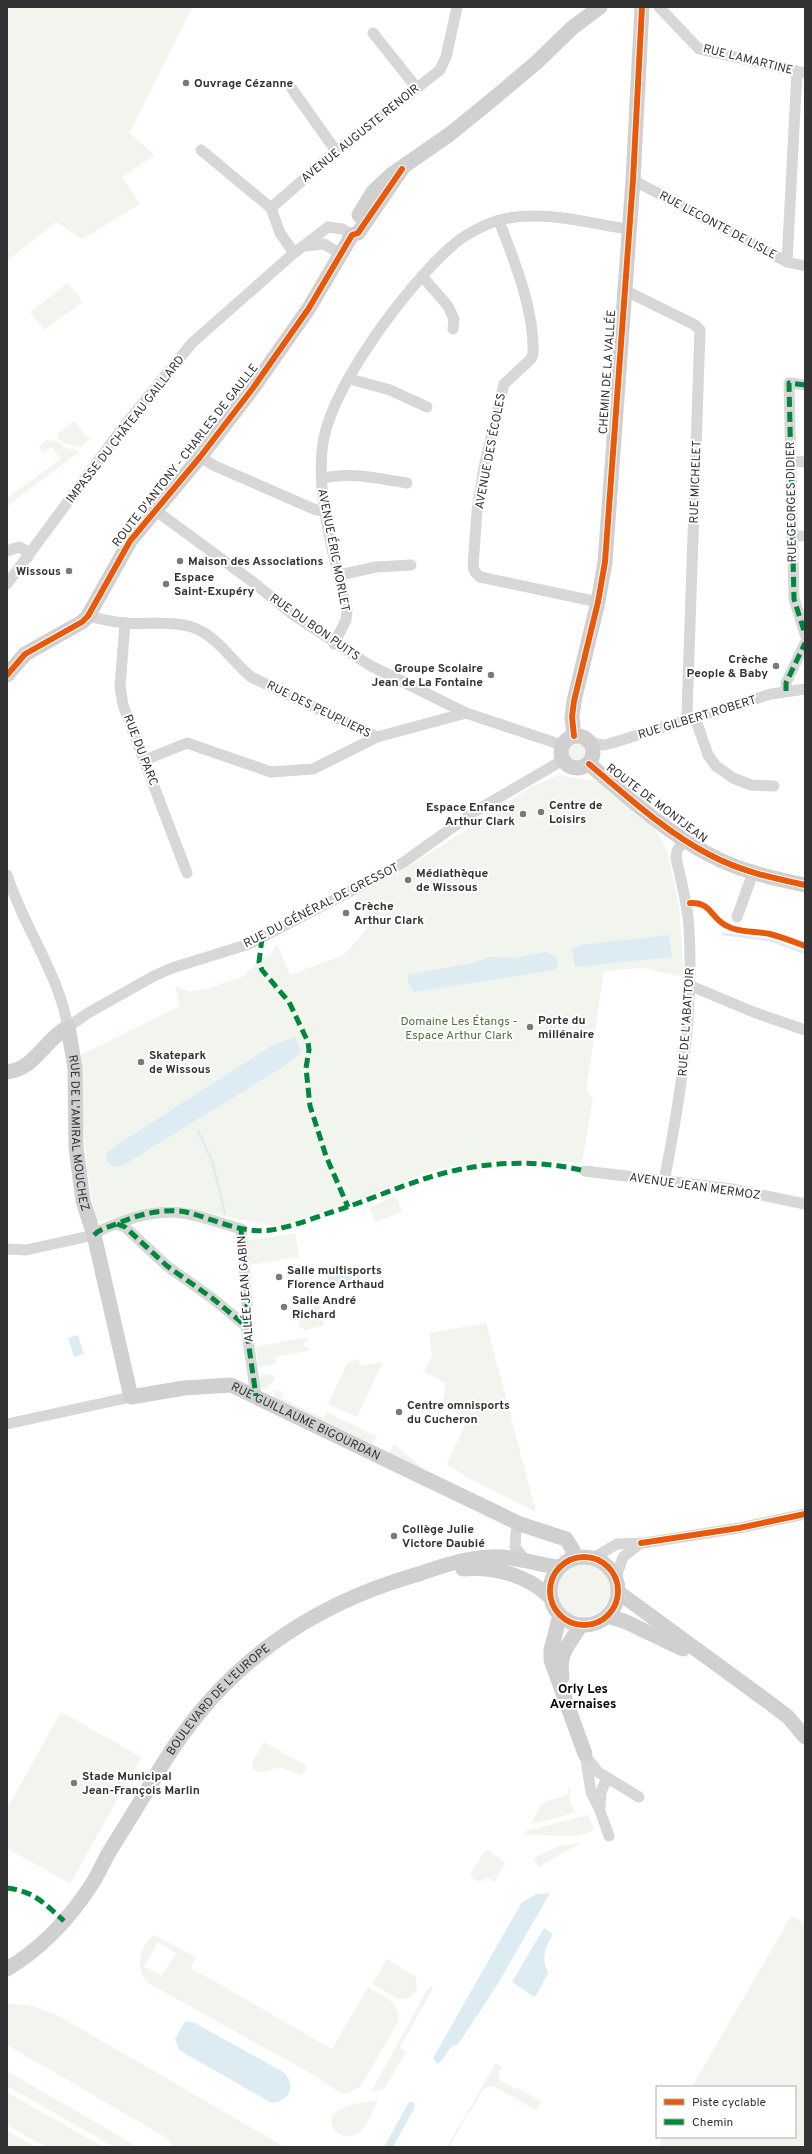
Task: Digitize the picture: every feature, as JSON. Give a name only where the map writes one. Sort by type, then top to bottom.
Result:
[{"type":"street","name":"AVENUE AUGUSTE RENOIR","points":[[271,208],[336,151],[440,70],[446,57],[457,7]]},
{"type":"street","name":"ROUTE D'ANTONY - CHARLES DE GAULLE","points":[[572,28],[589,7]]},
{"type":"street","name":"ROUTE D'ANTONY - CHARLES DE GAULLE","points":[[7,675],[25,654],[82,622],[88,616],[125,549],[155,510],[200,457],[253,388],[308,308],[352,235],[358,233],[402,168],[493,99],[572,28],[600,7]]},
{"type":"street","name":"CHEMIN DE LA VALLÉE","points":[[566,747],[574,701],[598,602],[605,562],[628,229],[633,180],[642,7]]},
{"type":"street","name":"RUE LAMARTINE","points":[[659,7],[699,49],[801,72]]},
{"type":"street","points":[[373,33],[416,88]]},
{"type":"street","points":[[787,262],[801,72]]},
{"type":"street","points":[[292,89],[336,151]]},
{"type":"street","points":[[201,150],[271,208],[280,233],[294,253]]},
{"type":"street","name":"RUE LECONTE DE LISLE","points":[[633,180],[787,262],[805,266]]},
{"type":"street","name":"AVENUE ÉRIC MORLET","points":[[334,644],[341,634],[346,615],[325,511],[321,479],[322,448],[328,424],[350,379],[379,330],[422,276],[452,245],[475,230],[499,220],[526,216],[545,216],[628,229]]},
{"type":"street","name":"AVENUE DES ÉCOLES","points":[[499,220],[519,274],[527,307],[533,354],[531,359],[504,384],[484,467],[477,511],[473,567],[475,572],[480,577],[598,602]]},
{"type":"street","name":"IMPASSE DU CHÂTEAU GAILLARD","points":[[9,579],[28,557],[121,430],[192,343],[294,253],[328,227],[342,229],[352,235]]},
{"type":"street","name":"IMPASSE DU CHÂTEAU GAILLARD","points":[[304,246],[324,244],[341,254]]},
{"type":"street","points":[[422,276],[448,306],[454,319],[453,329]]},
{"type":"street","name":"RUE MICHELET","points":[[624,290],[695,325],[700,330],[687,714],[692,719]]},
{"type":"street","points":[[350,379],[390,390],[427,407]]},
{"type":"street","name":"RUE GEORGES DIDIER","points":[[805,385],[789,383],[794,599],[805,634]]},
{"type":"street","points":[[200,457],[215,466],[316,510],[325,511]]},
{"type":"street","points":[[791,461],[805,462]]},
{"type":"street","points":[[321,479],[346,475],[362,476],[407,484]]},
{"type":"street","name":"RUE DU BON PUITS","points":[[155,510],[334,644],[369,665],[466,713]]},
{"type":"street","points":[[792,536],[805,536]]},
{"type":"street","points":[[7,551],[19,547],[25,550],[28,557]]},
{"type":"street","points":[[339,575],[376,567],[411,566]]},
{"type":"street","name":"RUE DES PEUPLIERS","points":[[88,616],[125,623],[181,625],[200,630],[251,677],[377,737],[466,713]]},
{"type":"street","name":"RUE DU PARC","points":[[125,623],[120,687],[123,704],[187,873]]},
{"type":"street","points":[[786,691],[786,683],[805,643]]},
{"type":"street","name":"RUE GILBERT ROBERT","points":[[590,742],[604,745],[786,691],[805,689]]},
{"type":"street","points":[[466,713],[566,747]]},
{"type":"street","points":[[692,719],[697,723],[708,755],[716,766],[733,778],[751,786],[774,786]]},
{"type":"street","points":[[582,736],[590,742],[593,753],[589,764],[575,768],[566,764],[566,747],[582,736]]},
{"type":"street","points":[[145,760],[187,743],[272,772],[313,769],[377,737]]},
{"type":"street","name":"RUE DU GÉNÉRAL DE GRESSOT","points":[[68,1027],[88,1013],[154,976],[172,968],[249,944],[404,862],[566,747]]},
{"type":"street","name":"ROUTE DE MONTJEAN","points":[[589,764],[684,840],[711,856],[753,873],[805,885]]},
{"type":"street","name":"RUE DE L'ABATTOIR","points":[[664,1182],[679,1106],[691,986],[689,928],[676,858],[677,851],[684,840]]},
{"type":"street","points":[[737,917],[753,873]]},
{"type":"street","name":"RUE DE L'AMIRAL MOUCHEZ","points":[[7,875],[10,895],[55,981],[65,1008],[75,1068],[76,1147],[85,1211],[94,1235],[131,1397]]},
{"type":"street","points":[[691,986],[756,1014],[805,1030]]},
{"type":"street","points":[[7,1072],[24,1067],[54,1036],[68,1027]]},
{"type":"street","name":"AVENUE JEAN MERMOZ","points":[[585,1171],[664,1182],[732,1189],[805,1204]]},
{"type":"street","name":"ALLÉE JEAN GABIN","points":[[117,1224],[130,1218],[161,1211],[184,1212],[241,1229],[247,1304],[246,1326],[256,1396]]},
{"type":"street","points":[[7,1249],[26,1250],[94,1235],[100,1229],[117,1224],[125,1227],[168,1266],[246,1326]]},
{"type":"street","name":"RUE GUILLAUME BIGOURDAN","points":[[7,1424],[131,1397],[184,1388],[231,1385],[520,1524],[566,1539],[572,1550],[572,1559]]},
{"type":"street","points":[[641,1543],[627,1552],[623,1557],[617,1585],[615,1605],[607,1616],[590,1625],[581,1625],[566,1620],[560,1615],[550,1597],[551,1581],[559,1567],[572,1559],[593,1558],[617,1544],[641,1543],[739,1528],[805,1514]]},
{"type":"street","points":[[520,1524],[516,1532],[515,1547],[528,1562]]},
{"type":"street","name":"BOULEVARD DE L'EUROPE","points":[[7,1969],[51,1936],[79,1903],[175,1746],[210,1700],[232,1677],[277,1638],[323,1611],[377,1587],[458,1562],[491,1557],[559,1567]]},
{"type":"street","points":[[593,1558],[607,1565],[617,1585],[719,1667],[788,1717],[805,1737]]},
{"type":"street","name":"BOULEVARD DE L'EUROPE","points":[[428,1571],[472,1568],[496,1570],[531,1582],[550,1597]]},
{"type":"street","points":[[560,1615],[551,1650],[551,1660],[585,1754],[592,1766],[607,1778],[639,1797]]},
{"type":"street","points":[[607,1616],[636,1626],[719,1667]]},
{"type":"street","points":[[567,1706],[560,1663],[565,1648],[581,1625]]},
{"type":"street","points":[[585,1754],[591,1792],[600,1808],[609,1836]]},
{"type":"street","points":[[600,1808],[600,1792],[607,1778]]},
{"type":"green space","points":[[7,7],[192,7],[129,133],[155,155],[122,177],[140,204],[82,239],[56,222],[7,261]]},
{"type":"green space","points":[[68,283],[83,302],[44,330],[30,312]]},
{"type":"green space","points":[[74,421],[87,438],[91,437],[81,447],[65,444],[57,437],[58,433]]},
{"type":"green space","points":[[47,440],[56,441],[66,448],[77,450],[78,453],[7,506],[7,498],[61,459],[52,447],[43,453],[40,446]]},
{"type":"green space","points":[[577,741],[585,744],[588,752],[585,760],[577,763],[569,760],[566,752],[569,744]]},
{"type":"green space","name":"Domaine Les Étangs - Espace Arthur Clark","points":[[558,775],[601,782],[654,826],[667,850],[679,906],[684,977],[643,968],[604,971],[586,1091],[593,1098],[582,1163],[508,1160],[439,1168],[347,1204],[278,1227],[171,1205],[134,1212],[100,1222],[95,1218],[88,1175],[76,1057],[180,1006],[175,986],[189,992],[207,989],[244,976],[256,964],[270,956],[277,944],[290,975],[344,955],[370,925],[355,894],[416,862],[531,787]]},
{"type":"green space","points":[[396,1196],[402,1212],[375,1222],[370,1207]]},
{"type":"green space","points":[[295,1233],[299,1257],[250,1265],[246,1241]]},
{"type":"green space","points":[[308,1291],[312,1291],[315,1303],[320,1302],[324,1325],[305,1330],[299,1326],[298,1319],[303,1319],[302,1314],[314,1312],[309,1302]]},
{"type":"green space","points":[[486,1323],[536,1512],[465,1476],[447,1464],[468,1418],[442,1406],[446,1383],[424,1372],[432,1356],[429,1333]]},
{"type":"green space","points":[[307,1337],[308,1342],[304,1343],[304,1347],[309,1347],[309,1351],[275,1357],[276,1364],[259,1367],[256,1347]]},
{"type":"green space","points":[[359,1359],[360,1366],[383,1362],[357,1417],[328,1404],[348,1362]]},
{"type":"green space","points":[[272,1374],[275,1378],[273,1382],[264,1389],[260,1389],[257,1376]]},
{"type":"green space","points":[[274,1390],[283,1392],[281,1398],[323,1418],[326,1412],[376,1436],[372,1444],[275,1398]]},
{"type":"green space","points":[[394,1444],[425,1470],[389,1453]]},
{"type":"green space","points":[[578,1563],[588,1563],[602,1571],[608,1580],[610,1590],[608,1600],[602,1609],[588,1617],[578,1617],[568,1612],[561,1605],[556,1595],[556,1585],[561,1575],[568,1568]]},
{"type":"green space","name":"Stade Municipal Jean-François Marlin","points":[[61,1712],[141,1757],[70,1884],[7,1848],[7,1809]]},
{"type":"green space","points":[[264,1742],[307,1766],[302,1775],[281,1768],[258,1772],[252,1768],[253,1761]]},
{"type":"green space","points":[[571,1788],[569,1799],[575,1813],[573,1814],[570,1810],[571,1814],[531,1824],[542,1803],[568,1795],[568,1789]]},
{"type":"green space","points":[[588,1815],[594,1828],[590,1832],[577,1836],[524,1835],[526,1831]]},
{"type":"green space","points":[[581,1843],[538,1867],[534,1858],[558,1846]]},
{"type":"green space","points":[[486,1849],[505,1862],[495,1882],[486,1877],[482,1881],[476,1881],[470,1875]]},
{"type":"green space","points":[[791,1916],[805,1924],[805,2147],[657,2147],[662,2138],[796,2138],[796,2086],[693,2086]]},
{"type":"green space","points":[[154,1935],[196,1957],[191,1968],[332,2049],[368,1987],[385,1996],[394,2004],[397,2009],[398,2022],[361,2086],[349,2093],[341,2093],[308,2072],[148,1983],[141,1972],[140,1958],[149,1939]],"holes":[[[158,1942],[176,1953],[162,1976],[144,1966]]]},
{"type":"green space","points":[[387,1959],[416,1977],[417,1989],[410,1998],[399,1999],[372,1984]]},
{"type":"green space","points":[[430,1985],[433,1988],[400,2048],[406,2052],[384,2089],[371,2092]]},
{"type":"green space","points":[[7,2004],[28,2005],[57,2015],[285,2147],[174,2147],[167,2138],[7,2045]]},
{"type":"green space","points":[[496,2063],[502,2067],[498,2074],[500,2080],[517,2090],[519,2088],[541,2102],[536,2110],[493,2086],[486,2087],[482,2091],[449,2147],[447,2147]]},
{"type":"green space","points":[[7,2071],[138,2147],[114,2147],[7,2086]]},
{"type":"green space","points":[[7,2092],[103,2147],[46,2147],[7,2125]]},
{"type":"green space","points":[[378,2100],[367,2122],[359,2133],[353,2136],[342,2135],[333,2127],[331,2122],[332,2117],[340,2109],[350,2105]]},
{"type":"green space","points":[[7,2131],[36,2147],[7,2147]]},
{"type":"shaded area","points":[[669,935],[672,957],[575,967],[572,949],[581,945]]},
{"type":"shaded area","points":[[546,952],[555,956],[558,966],[555,970],[414,992],[408,983],[408,975],[472,963],[490,957],[515,958]]},
{"type":"shaded area","points":[[295,1037],[301,1052],[286,1065],[120,1167],[112,1166],[107,1161],[106,1154],[115,1146],[273,1045]]},
{"type":"shaded area","points":[[359,1268],[361,1285],[350,1287],[349,1280],[341,1281],[341,1288],[330,1290],[327,1273]]},
{"type":"shaded area","points":[[78,1335],[84,1354],[74,1357],[68,1338]]},
{"type":"shaded area","points":[[550,1893],[499,1982],[459,2043],[450,2048],[443,2059],[437,2064],[433,2058],[522,1902],[537,1894]]},
{"type":"shaded area","points":[[544,1928],[553,1934],[544,1957],[548,1973],[534,1997],[512,1982]]},
{"type":"shaded area","points":[[188,2021],[195,2023],[283,2072],[290,2082],[290,2092],[283,2099],[272,2103],[179,2050],[175,2039],[184,2023]]},
{"type":"shaded area","points":[[409,2102],[414,2103],[415,2107],[393,2147],[384,2147]]},
{"type":"waterway","points":[[723,934],[770,940],[805,953]]},
{"type":"waterway","points":[[198,1131],[212,1161],[225,1213]]},
{"type":"marked path","points":[[805,385],[789,383],[794,599],[805,634]]},
{"type":"marked path","points":[[786,691],[786,683],[805,643]]},
{"type":"marked path","points":[[262,938],[259,962],[262,970],[289,1002],[308,1042],[309,1050],[306,1068],[310,1106],[326,1156],[348,1207]]},
{"type":"marked path","points":[[94,1235],[103,1229],[136,1216],[161,1211],[186,1212],[249,1230],[260,1231],[279,1229],[295,1225],[427,1178],[466,1168],[486,1165],[526,1163],[546,1164],[585,1171]]},
{"type":"marked path","points":[[117,1224],[125,1227],[167,1266],[212,1298],[246,1326]]},
{"type":"marked path","points":[[241,1229],[247,1304],[246,1326],[256,1396]]},
{"type":"marked path","points":[[7,1888],[32,1895],[45,1904],[64,1921]]},
{"type":"cycle path","points":[[574,736],[572,717],[574,701],[598,602],[605,562],[633,180],[642,7]]},
{"type":"cycle path","points":[[7,675],[25,654],[82,622],[88,616],[130,541],[200,457],[253,388],[309,308],[352,235],[358,233],[402,169]]},
{"type":"cycle path","points":[[589,764],[662,825],[710,855],[745,870],[768,877],[805,885]]},
{"type":"cycle path","points":[[690,903],[703,905],[721,923],[732,928],[742,931],[770,934],[805,946]]},
{"type":"cycle path","points":[[641,1543],[739,1528],[805,1514]]},
{"type":"cycle path","points":[[577,1557],[591,1557],[603,1563],[612,1572],[618,1584],[618,1591],[616,1604],[608,1615],[597,1623],[591,1625],[577,1625],[571,1623],[560,1615],[552,1604],[550,1598],[550,1584],[552,1578],[560,1567],[571,1559],[577,1557]]},
{"type":"place","name":"Ouvrage Cézanne","points":[[186,83]]},
{"type":"place","name":"Maison des Associations","points":[[180,561]]},
{"type":"place","name":"Wissous","points":[[69,571]]},
{"type":"place","name":"Espace Saint-Exupéry","points":[[166,584]]},
{"type":"place","name":"Crèche People & Baby","points":[[776,666]]},
{"type":"place","name":"Groupe Scolaire Jean de La Fontaine","points":[[491,675]]},
{"type":"place","name":"Centre de Loisirs","points":[[541,812]]},
{"type":"place","name":"Espace Enfance Arthur Clark","points":[[523,814]]},
{"type":"place","name":"Médiathèque de Wissous","points":[[408,880]]},
{"type":"place","name":"Crèche Arthur Clark","points":[[346,913]]},
{"type":"place","name":"Porte du millénaire","points":[[530,1027]]},
{"type":"place","name":"Skatepark de Wissous","points":[[141,1062]]},
{"type":"place","name":"Salle multisports Florence Arthaud","points":[[279,1277]]},
{"type":"place","name":"Salle André Richard","points":[[284,1307]]},
{"type":"place","name":"Centre omnisports du Cucheron","points":[[399,1412]]},
{"type":"place","name":"Collège Julie Victore Daubié","points":[[394,1536]]},
{"type":"place","name":"Stade Municipal Jean-François Marlin","points":[[74,1783]]},
{"type":"district","name":"Orly Les Avernaises","points":[[583,1696]]}]
